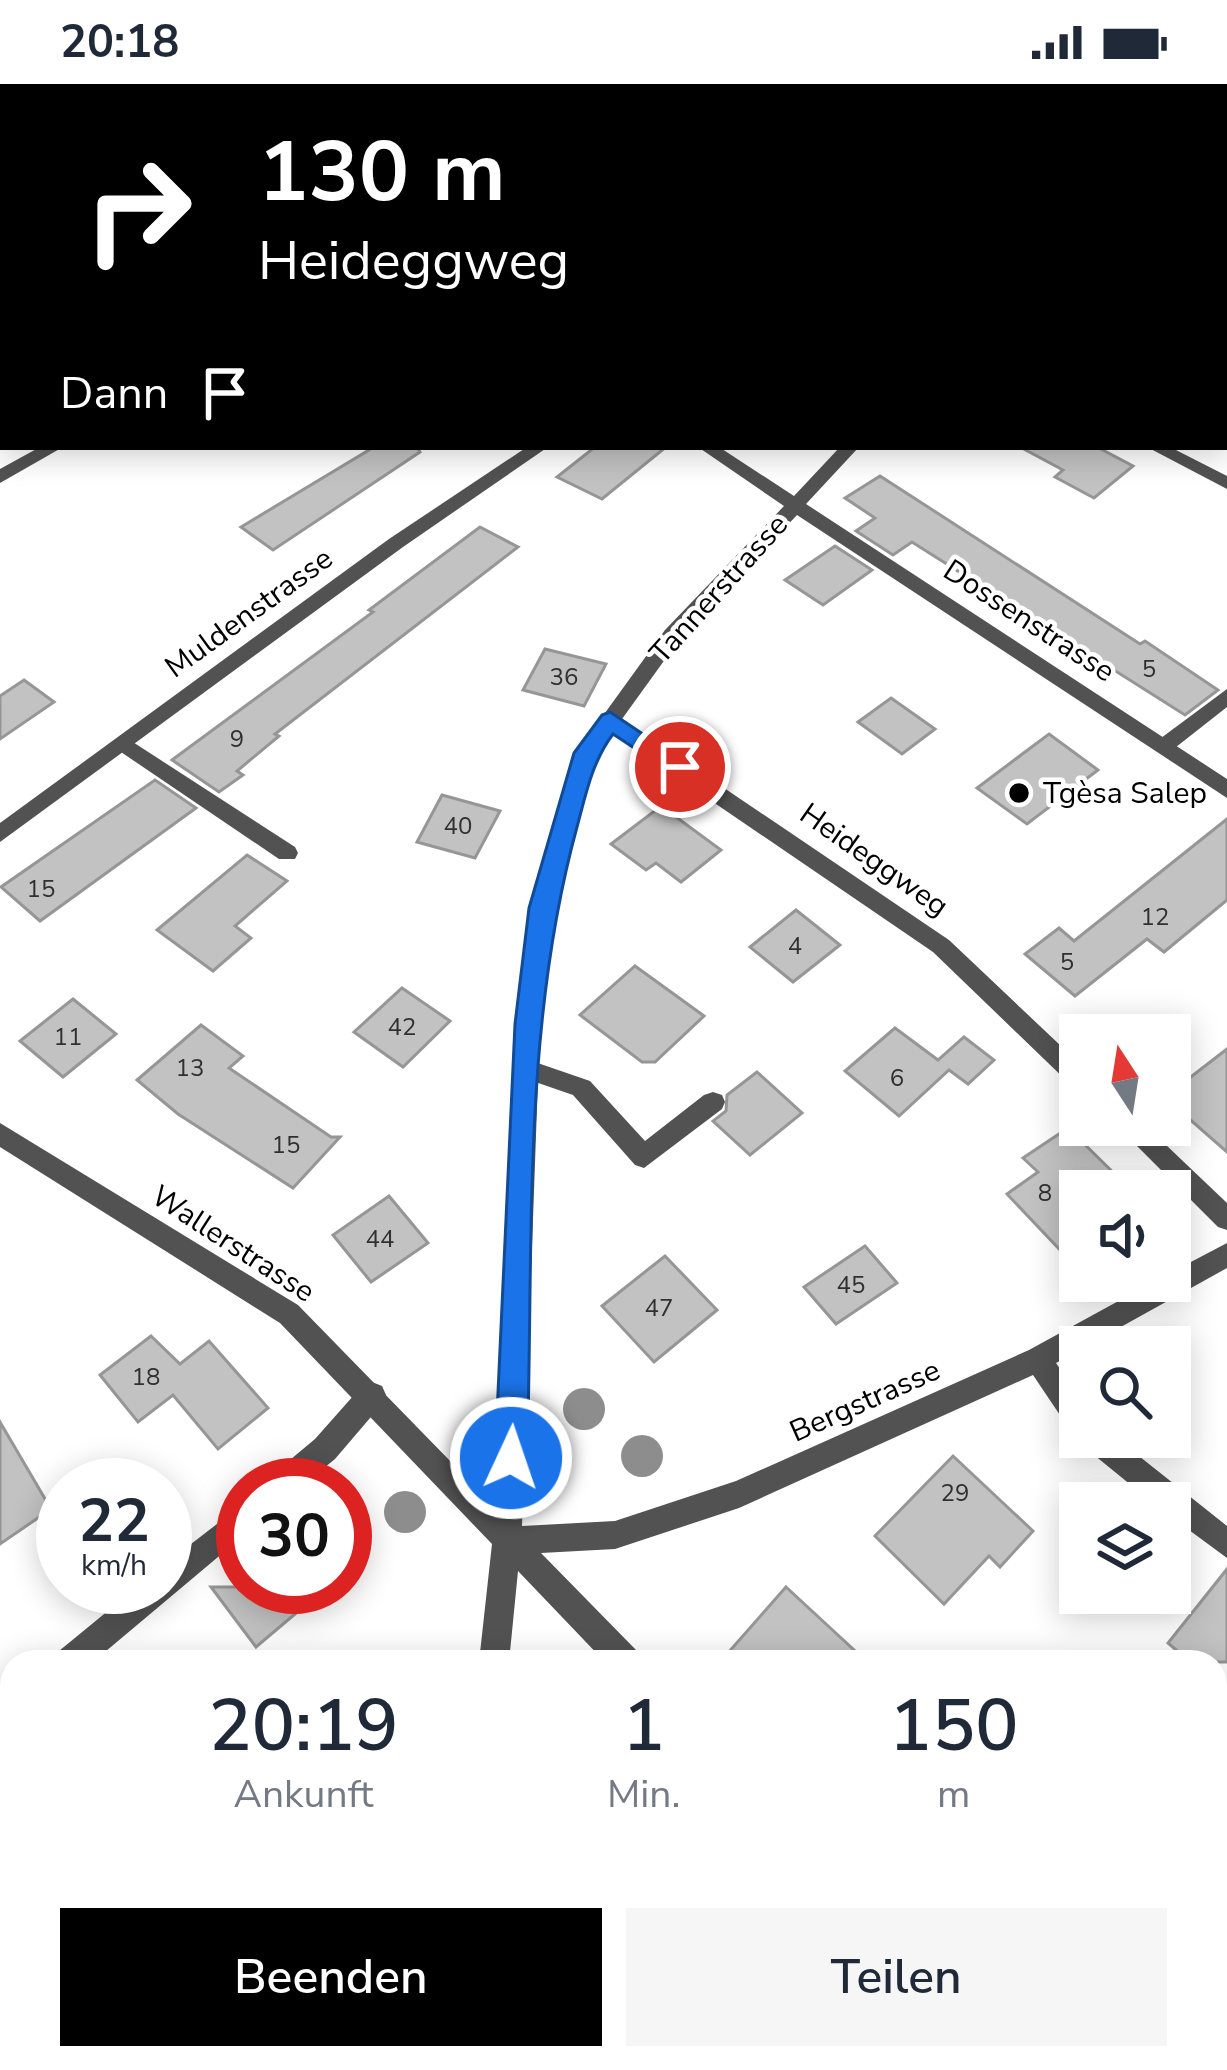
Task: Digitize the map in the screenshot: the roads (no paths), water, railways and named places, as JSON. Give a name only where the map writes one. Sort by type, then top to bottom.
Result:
[{"type":"street","points":[[0,477],[49,450]]},
{"type":"street","name":"Muldenstrasse","points":[[0,834],[396,543],[535,450]]},
{"type":"street","name":"Dossenstrasse","points":[[712,450],[1227,790]]},
{"type":"street","name":"Tannerstrasse","points":[[495,1650],[508,1541],[526,1070],[542,908],[586,753],[673,635],[847,450]]},
{"type":"street","points":[[1162,450],[1227,483]]},
{"type":"street","points":[[1163,746],[1227,696]]},
{"type":"street","name":"Heideggweg","points":[[610,721],[941,946],[1059,1059]]},
{"type":"street","points":[[122,743],[287,853]]},
{"type":"street","points":[[526,1070],[581,1088],[644,1157],[713,1102]]},
{"type":"street","name":"Wallerstrasse","points":[[0,1134],[289,1314],[614,1650]]},
{"type":"street","points":[[1150,1146],[1227,1219]]},
{"type":"street","name":"Bergstrasse","points":[[508,1541],[615,1535],[739,1494],[1038,1359],[1227,1255]]},
{"type":"street","points":[[1038,1359],[1059,1390]]},
{"type":"street","points":[[314,1458],[372,1395]]},
{"type":"street","points":[[1119,1458],[1227,1544]]},
{"type":"street","points":[[192,1560],[216,1540]]},
{"type":"street","points":[[84,1650],[127,1614]]},
{"type":"place","name":"Tgèsa Salep","points":[[1019,793]]}]
